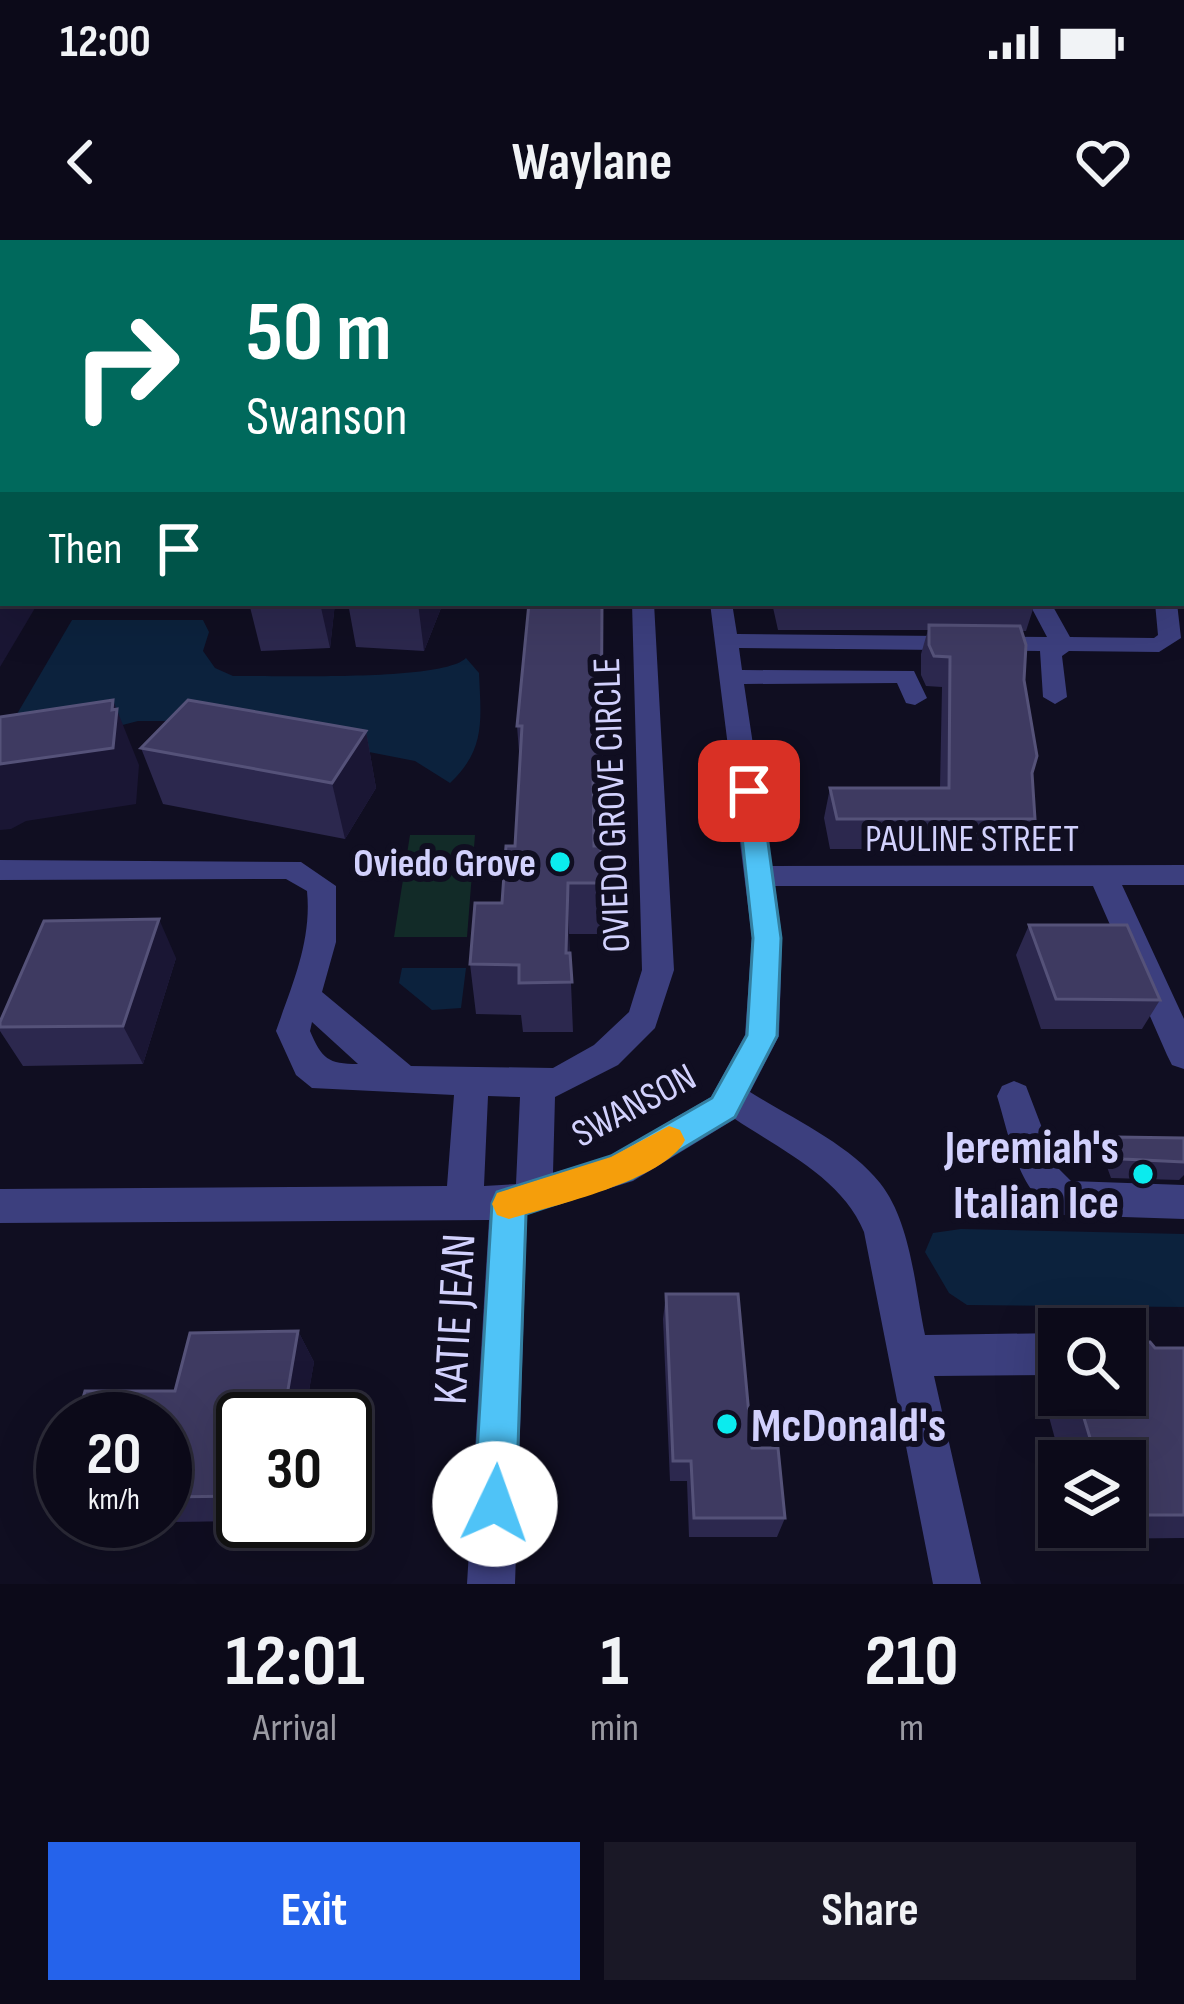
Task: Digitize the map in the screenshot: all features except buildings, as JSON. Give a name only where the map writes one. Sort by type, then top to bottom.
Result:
[{"type":"street","name":"OVIEDO GROVE CIRCLE","points":[[307,997],[293,1031],[308,1065],[324,1078],[557,1083],[607,1055],[643,1019],[658,970],[643,606]]},
{"type":"street","name":"SWANSON","points":[[0,1206],[522,1199],[620,1168],[724,1108],[762,1036],[767,938],[721,606]]},
{"type":"street","points":[[1042,606],[1063,645]]},
{"type":"street","points":[[727,641],[1159,645],[1177,641],[1167,606]]},
{"type":"street","points":[[1055,697],[1049,654],[1063,645]]},
{"type":"street","points":[[732,677],[906,676],[915,698]]},
{"type":"street","points":[[0,870],[291,869],[320,886],[325,910],[321,953],[307,997],[373,1058],[407,1081]]},
{"type":"street","name":"PAULINE STREET","points":[[760,876],[1184,874]]},
{"type":"street","points":[[1103,876],[1184,1054]]},
{"type":"street","points":[[464,1203],[472,1083]]},
{"type":"street","points":[[522,1199],[538,1083]]},
{"type":"street","points":[[1014,1096],[1042,1177],[1063,1198],[1184,1202]]},
{"type":"street","points":[[731,1098],[840,1170],[868,1196],[883,1232],[957,1584]]},
{"type":"street","name":"KATIE JEAN","points":[[491,1584],[522,1199]]},
{"type":"street","points":[[910,1356],[1038,1354]]},
{"type":"green space","points":[[410,835],[475,835],[467,937],[394,937]]},
{"type":"water","points":[[72,620],[203,620],[209,632],[203,651],[215,668],[233,676],[393,674],[451,666],[466,658],[479,673],[476,746],[450,783],[415,761],[210,721],[138,721],[41,746],[10,726]]},
{"type":"water","points":[[402,968],[466,968],[461,1008],[432,1010],[399,983]]},
{"type":"water","points":[[961,1229],[1184,1234],[1184,1307],[967,1305],[949,1293],[925,1252],[933,1233]]},
{"type":"slow traffic","points":[[509,1204],[620,1168],[669,1140]]},
{"type":"place","name":"Oviedo Grove","points":[[560,862]]},
{"type":"place","name":"Jeremiah's Italian Ice","points":[[1143,1174]]},
{"type":"place","name":"McDonald's","points":[[727,1424]]},
{"type":"route","points":[[495,1504],[509,1203],[620,1168],[724,1108],[762,1036],[767,938],[749,791]]}]
